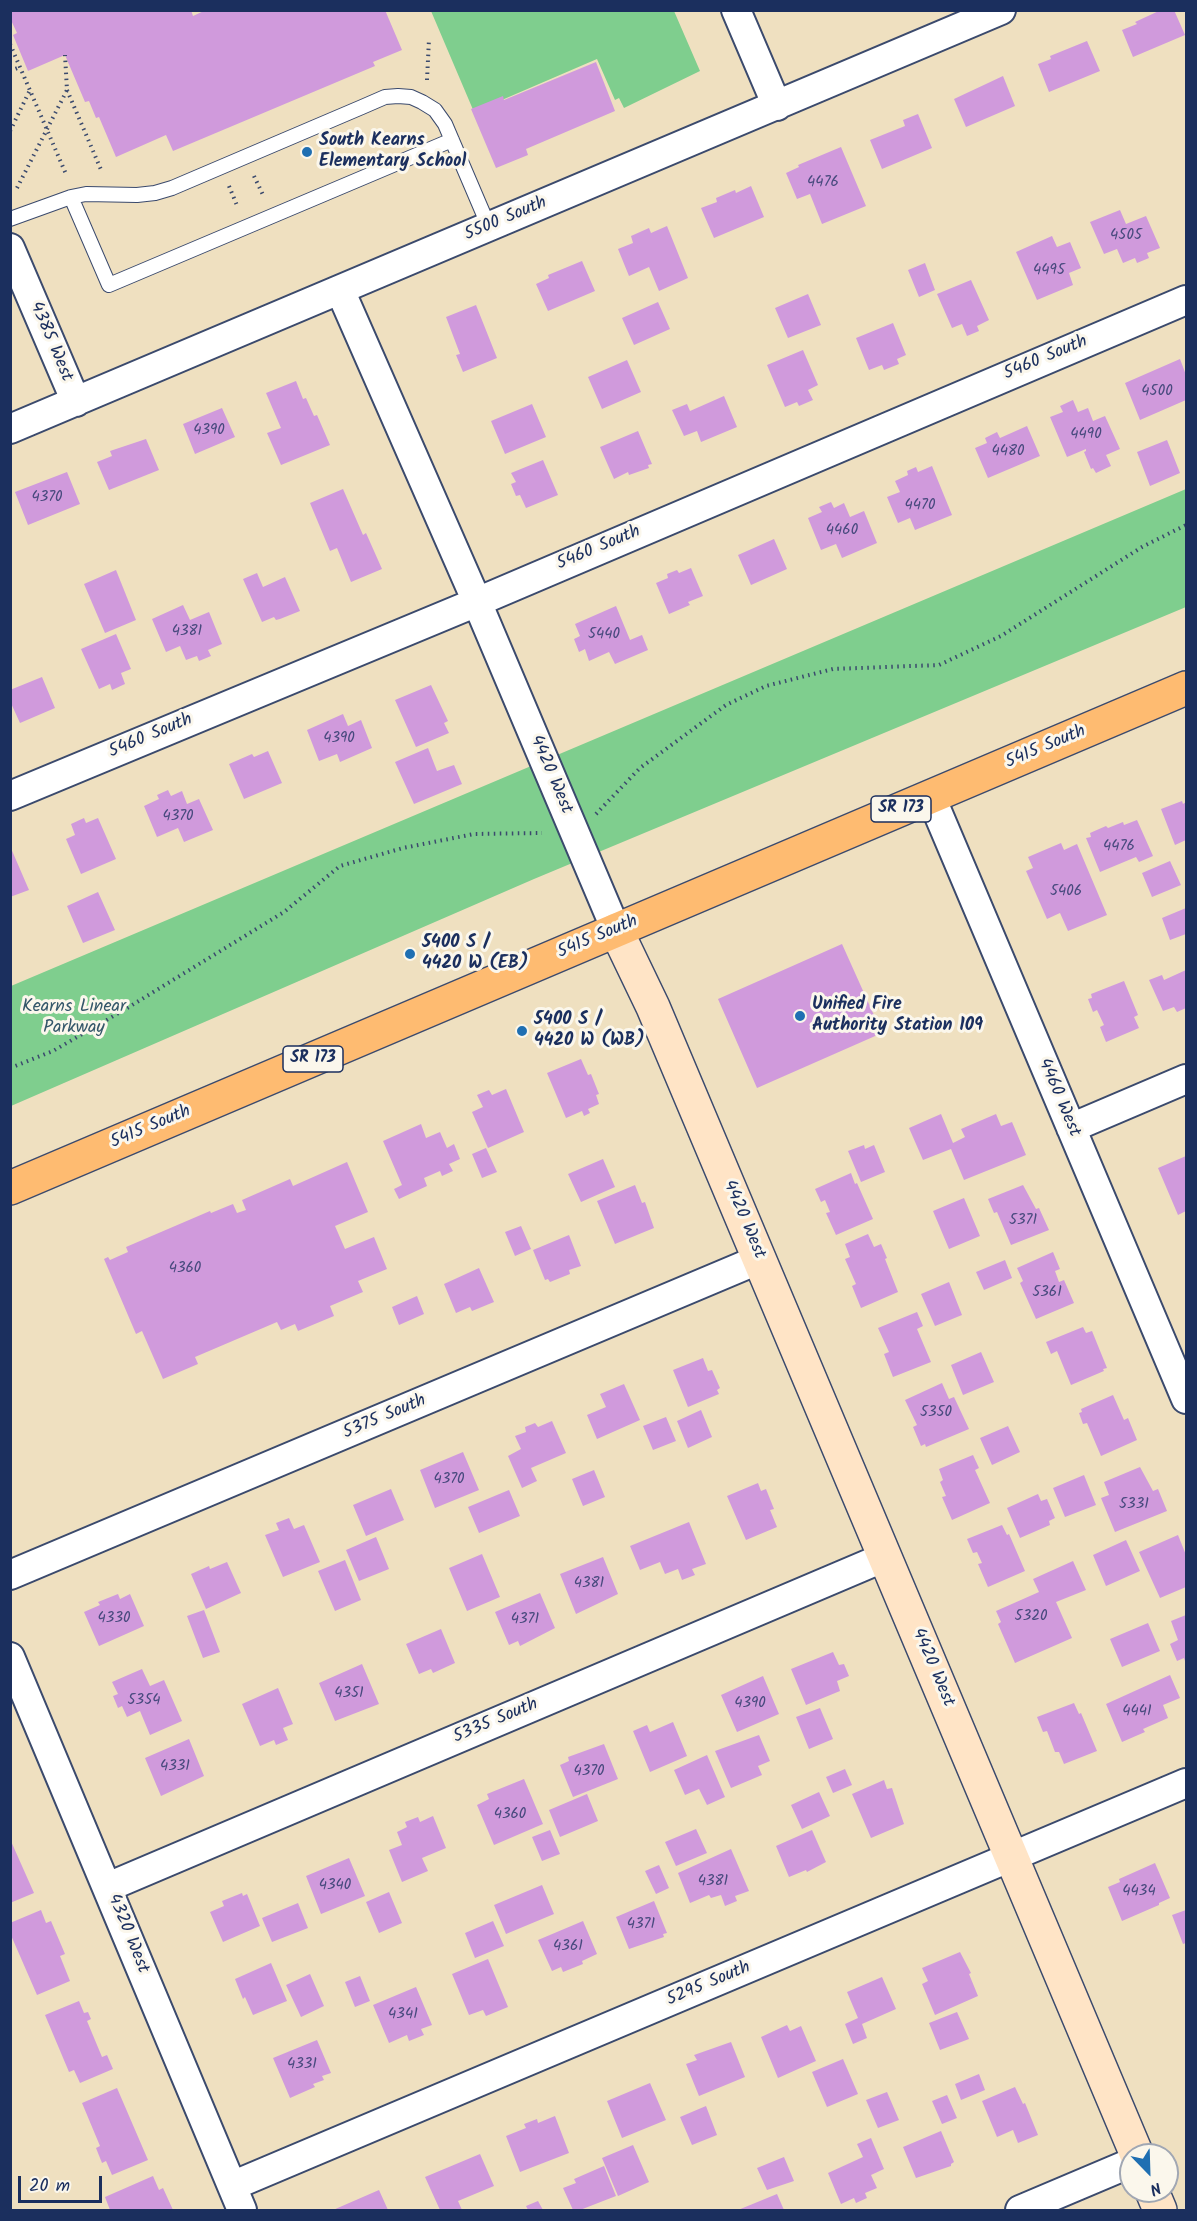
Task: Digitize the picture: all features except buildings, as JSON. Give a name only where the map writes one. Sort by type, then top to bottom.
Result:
[{"type":"main road","name":"5415 South","points":[[10,1188],[1186,688]]},
{"type":"street","points":[[736,10],[777,106]]},
{"type":"street","name":"5500 South","points":[[10,429],[1001,10]]},
{"type":"street","name":"4385 West","points":[[10,248],[76,402]]},
{"type":"street","name":"4420 West","points":[[340,290],[477,602],[616,930],[653,1007],[1132,2143]]},
{"type":"street","name":"5460 South","points":[[10,796],[477,602],[1186,300]]},
{"type":"street","name":"4460 West","points":[[931,796],[1186,1399]]},
{"type":"street","points":[[1071,1128],[1186,1079]]},
{"type":"street","name":"5375 South","points":[[10,1575],[760,1259]]},
{"type":"street","name":"5335 South","points":[[108,1887],[885,1557]]},
{"type":"street","name":"4320 West","points":[[10,1658],[237,2198]]},
{"type":"street","name":"5295 South","points":[[237,2198],[1012,1857],[1186,1783]]},
{"type":"street","points":[[1020,2211],[1119,2168]]},
{"type":"lane","points":[[10,219],[71,197],[86,194],[137,195],[172,188],[385,97],[411,97],[435,110],[445,124],[489,227]]},
{"type":"lane","points":[[71,197],[109,285],[452,140]]},
{"type":"path","points":[[427,80],[429,39]]},
{"type":"path","points":[[10,44],[66,174]]},
{"type":"path","points":[[65,55],[67,90],[102,172]]},
{"type":"path","points":[[10,71],[20,67]]},
{"type":"path","points":[[10,131],[30,90]]},
{"type":"path","points":[[17,188],[67,90]]},
{"type":"path","points":[[595,815],[640,768],[726,705],[766,687],[833,669],[939,665],[1001,636],[1142,547],[1186,525]]},
{"type":"path","points":[[10,1068],[53,1051],[124,1010],[284,912],[340,866],[404,848],[474,834],[542,832]]},
{"type":"green space","points":[[431,11],[674,11],[700,71],[624,108],[619,98],[615,100],[597,59],[474,112]]},
{"type":"green space","name":"Kearns Linear Parkway","points":[[1186,489],[1186,607],[534,879],[11,1106],[11,986]]},
{"type":"place","name":"South Kearns Elementary School","points":[[307,152]]},
{"type":"place","name":"5400 S / 4420 W (EB)","points":[[410,954]]},
{"type":"place","name":"Unified Fire Authority Station 109","points":[[800,1016]]},
{"type":"place","name":"5400 S / 4420 W (WB)","points":[[522,1031]]}]
